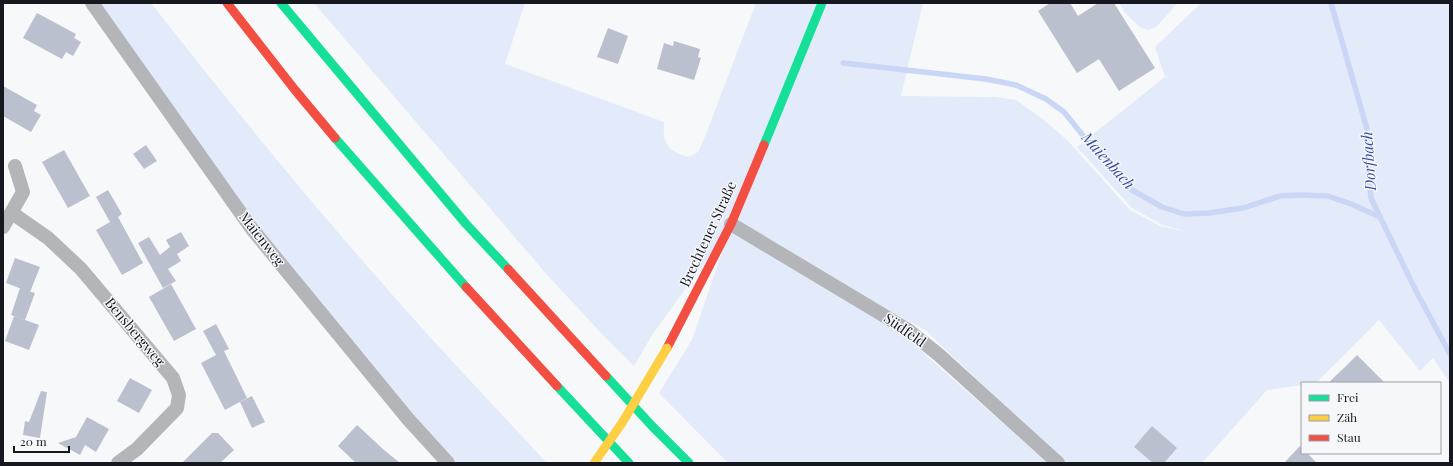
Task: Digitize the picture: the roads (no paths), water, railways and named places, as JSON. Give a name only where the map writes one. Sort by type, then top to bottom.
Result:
[{"type":"main road","points":[[227,3],[295,89],[430,246],[496,321],[629,463]]},
{"type":"main road","points":[[281,3],[466,224],[652,426],[689,463]]},
{"type":"main road","name":"Brechtener Straße","points":[[594,463],[622,423],[667,348],[731,224],[822,3]]},
{"type":"street","name":"Maienweg","points":[[92,3],[252,229],[408,419],[448,463]]},
{"type":"street","points":[[3,227],[23,192],[15,166]]},
{"type":"street","name":"Bensbergweg","points":[[12,213],[48,238],[81,269],[173,378],[179,395],[177,408],[137,448],[118,463]]},
{"type":"street","name":"Südfeld","points":[[731,224],[908,330],[939,355],[1058,463]]},
{"type":"waterway","name":"Dorfbach","points":[[1331,3],[1369,136],[1368,168],[1371,198],[1416,291],[1450,354]]},
{"type":"waterway","name":"Maienbach","points":[[843,63],[986,79],[1016,85],[1046,99],[1064,112],[1098,154],[1132,190],[1162,207],[1184,214],[1209,213],[1243,208],[1280,196],[1298,195],[1328,196],[1380,217]]}]
